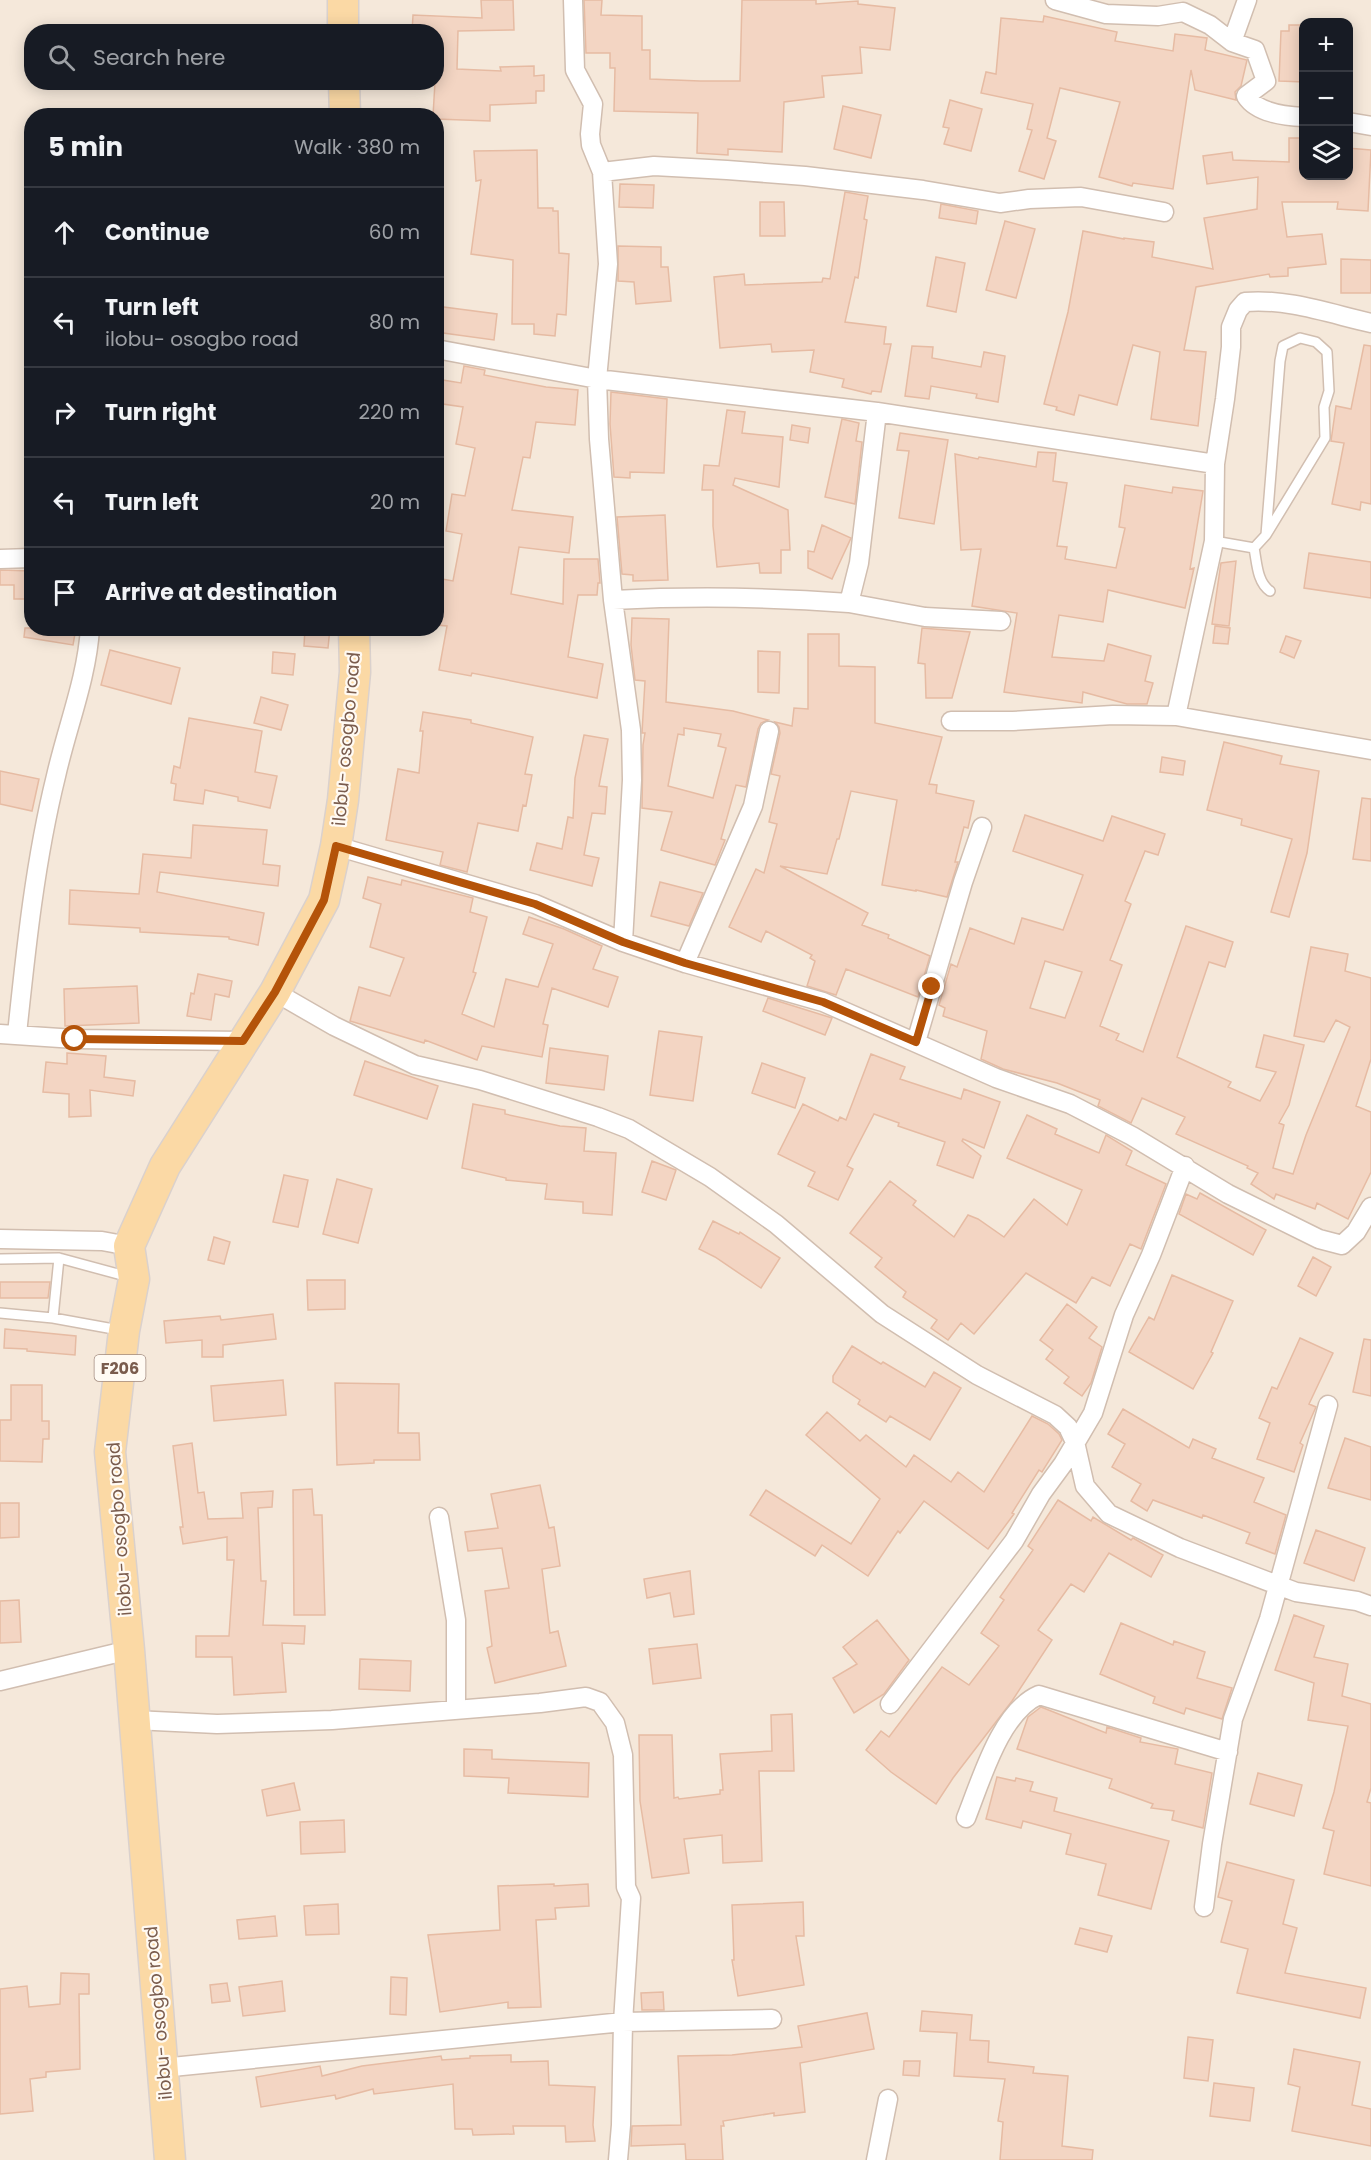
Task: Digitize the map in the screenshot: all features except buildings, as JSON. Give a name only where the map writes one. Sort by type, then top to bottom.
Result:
[{"type":"main road","points":[[343,0],[343,24]]},
{"type":"main road","points":[[344,90],[345,108]]},
{"type":"main road","name":"ilobu- osogbo road","points":[[170,2160],[129,1650],[110,1452],[124,1331],[134,1279],[129,1246],[165,1166],[275,992],[324,900],[336,846],[355,672],[354,636]]},
{"type":"street","points":[[573,0],[575,70],[593,104],[591,145],[602,172],[608,264],[597,379],[599,440],[613,600],[631,730],[632,780],[623,942]]},
{"type":"street","points":[[1055,0],[1106,14],[1158,16],[1183,12],[1210,25],[1232,42],[1255,50],[1266,81],[1246,96],[1251,104],[1258,109],[1299,116]]},
{"type":"street","points":[[1232,42],[1247,0]]},
{"type":"street","points":[[1353,123],[1371,126]]},
{"type":"street","points":[[602,172],[654,166],[727,170],[805,176],[1000,203],[1029,199],[1081,197],[1164,212]]},
{"type":"street","points":[[1176,716],[1214,541],[1215,464],[1225,399],[1231,327],[1238,310],[1245,302],[1257,301],[1289,305],[1371,323]]},
{"type":"street","points":[[444,350],[597,379],[877,412],[1215,464]]},
{"type":"street","points":[[849,603],[859,563],[877,412]]},
{"type":"street","points":[[0,559],[24,558]]},
{"type":"street","points":[[613,600],[667,597],[789,599],[849,603],[925,617],[1001,621]]},
{"type":"street","points":[[89,636],[81,682],[55,777],[8,1034],[75,1039],[243,1041]]},
{"type":"street","points":[[951,721],[1013,721],[1113,715],[1176,716],[1371,750]]},
{"type":"street","points":[[685,963],[753,806],[769,731]]},
{"type":"street","points":[[916,1042],[963,882],[982,827]]},
{"type":"street","points":[[336,846],[535,904],[623,942],[685,963],[823,1002],[996,1078],[1070,1104],[1185,1166],[1228,1194],[1319,1239],[1342,1245],[1356,1232],[1371,1207]]},
{"type":"street","points":[[275,992],[334,1026],[415,1065],[480,1080],[598,1117],[628,1129],[710,1177],[776,1224],[882,1314],[977,1376],[1055,1415],[1068,1427],[1076,1442],[1085,1486],[1109,1514],[1180,1548],[1296,1592],[1357,1601],[1371,1606]]},
{"type":"street","points":[[890,1704],[1014,1541],[1093,1413],[1124,1315],[1151,1255],[1185,1166]]},
{"type":"street","points":[[0,1239],[102,1241],[129,1246]]},
{"type":"street","points":[[1204,1907],[1233,1719],[1269,1619],[1328,1405]]},
{"type":"street","points":[[439,1517],[456,1620],[456,1710]]},
{"type":"street","points":[[0,1681],[129,1650]]},
{"type":"street","points":[[966,1818],[992,1755],[1011,1719],[1029,1700],[1040,1695],[1228,1752]]},
{"type":"street","points":[[134,1720],[217,1724],[332,1720],[586,1697],[600,1702],[615,1723],[623,1755],[626,1887],[631,1899],[618,2160]]},
{"type":"street","points":[[162,2068],[624,2022],[772,2019]]},
{"type":"street","points":[[876,2160],[888,2099]]},
{"type":"lane","points":[[1254,548],[1266,535],[1325,438],[1324,407],[1329,391],[1327,352],[1316,342],[1300,338],[1283,346],[1280,361],[1266,535]]},
{"type":"lane","points":[[1214,541],[1254,548]]},
{"type":"lane","points":[[1254,548],[1261,580],[1270,591]]},
{"type":"lane","points":[[0,1259],[59,1258],[134,1279]]},
{"type":"lane","points":[[53,1318],[59,1258]]},
{"type":"lane","points":[[0,1313],[53,1318],[124,1331]]},
{"type":"shaded area","points":[[0,0],[1371,0],[1371,2160],[0,2160]]},
{"type":"route","points":[[75,1039],[243,1041],[275,992],[324,900],[336,846],[535,904],[623,942],[685,963],[823,1002],[916,1042],[932,987]]}]
